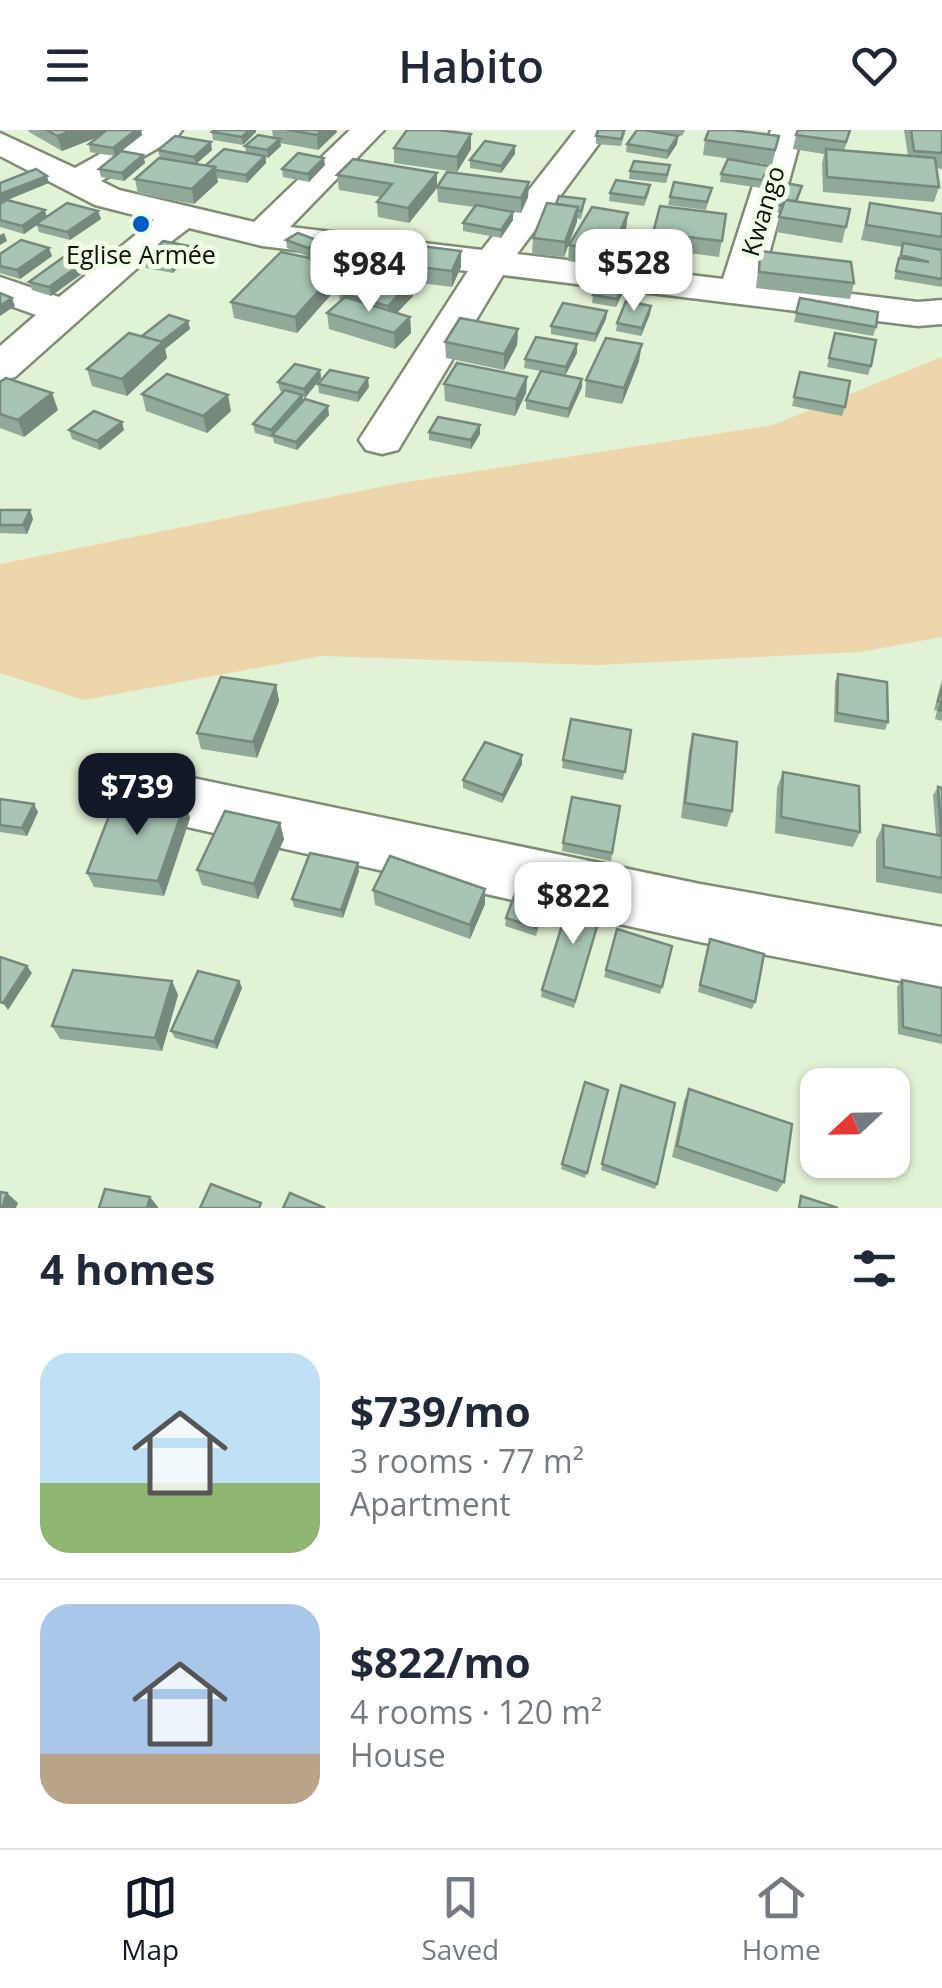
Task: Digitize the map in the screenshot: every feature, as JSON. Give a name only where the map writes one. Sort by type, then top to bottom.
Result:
[{"type":"street","points":[[74,183],[166,130]]},
{"type":"street","points":[[262,234],[368,130]]},
{"type":"street","points":[[382,440],[493,261],[592,130]]},
{"type":"street","name":"Kwango","points":[[738,291],[788,130]]},
{"type":"street","points":[[0,143],[107,198],[262,234],[930,313]]},
{"type":"street","points":[[0,368],[181,218]]},
{"type":"street","points":[[0,289],[64,312]]},
{"type":"street","points":[[184,801],[700,913],[942,958]]},
{"type":"shaded area","points":[[942,357],[942,637],[860,652],[597,665],[321,656],[84,700],[0,673],[0,564],[400,483],[773,425]]},
{"type":"building","points":[[47,130],[74,130],[57,136]]},
{"type":"building","points":[[107,130],[136,130],[113,148],[89,144]]},
{"type":"building","points":[[214,130],[249,130],[242,137]]},
{"type":"building","points":[[287,130],[322,130],[317,135]]},
{"type":"building","points":[[407,130],[471,134],[457,157],[394,148]]},
{"type":"building","points":[[598,130],[624,130],[621,139],[596,136]]},
{"type":"building","points":[[637,130],[678,136],[668,151],[627,144]]},
{"type":"building","points":[[709,130],[779,136],[775,150],[705,140]]},
{"type":"building","points":[[798,130],[850,130],[846,142],[796,135]]},
{"type":"building","points":[[911,130],[942,130],[942,153],[914,151]]},
{"type":"building","points":[[258,135],[280,139],[267,150],[245,146]]},
{"type":"building","points":[[175,136],[211,142],[194,157],[158,150]]},
{"type":"building","points":[[485,141],[515,146],[501,166],[470,160]]},
{"type":"building","points":[[224,149],[265,156],[246,175],[205,166]]},
{"type":"building","points":[[826,149],[935,158],[939,187],[827,177]]},
{"type":"building","points":[[121,151],[143,155],[122,173],[99,169]]},
{"type":"building","points":[[298,153],[324,158],[308,174],[282,169]]},
{"type":"building","points":[[159,158],[215,167],[192,189],[135,179]]},
{"type":"building","points":[[353,159],[437,173],[408,208],[377,202],[392,184],[337,175]]},
{"type":"building","points":[[728,159],[769,166],[762,180],[721,174]]},
{"type":"building","points":[[634,161],[670,165],[667,175],[630,171]]},
{"type":"building","points":[[36,169],[47,176],[0,194],[0,183]]},
{"type":"building","points":[[447,172],[529,182],[521,198],[437,187]]},
{"type":"building","points":[[616,180],[650,185],[645,198],[610,193]]},
{"type":"building","points":[[674,182],[712,188],[707,202],[670,197]]},
{"type":"building","points":[[779,182],[802,186],[796,201],[770,203]]},
{"type":"building","points":[[559,196],[585,199],[581,211],[578,207],[556,204]]},
{"type":"building","points":[[7,200],[45,210],[22,226],[0,220],[0,204]]},
{"type":"building","points":[[785,200],[850,209],[846,227],[779,217]]},
{"type":"building","points":[[67,203],[98,211],[67,232],[36,224]]},
{"type":"building","points":[[547,203],[578,207],[565,242],[533,238]]},
{"type":"building","points":[[870,203],[942,214],[942,237],[866,225]]},
{"type":"building","points":[[476,205],[513,212],[501,230],[463,223]]},
{"type":"building","points":[[660,206],[726,214],[722,241],[653,233]]},
{"type":"building","points":[[592,207],[628,213],[611,252],[569,245]]},
{"type":"building","points":[[298,233],[319,241],[308,248],[286,240]]},
{"type":"building","points":[[21,240],[49,248],[17,270],[0,266],[0,254]]},
{"type":"building","points":[[373,240],[461,251],[452,271],[361,260]]},
{"type":"building","points":[[163,241],[189,246],[171,265],[144,260]]},
{"type":"building","points":[[903,243],[942,250],[942,279],[896,271],[899,258],[929,262],[901,255]]},
{"type":"building","points":[[760,251],[851,262],[854,283],[759,272]]},
{"type":"building","points":[[281,252],[342,265],[295,317],[231,302]]},
{"type":"building","points":[[65,256],[84,262],[49,287],[29,282]]},
{"type":"building","points":[[364,268],[413,280],[388,306],[339,293]]},
{"type":"building","points":[[601,279],[624,283],[617,299],[593,295]]},
{"type":"building","points":[[0,293],[12,298],[0,306]]},
{"type":"building","points":[[345,297],[410,317],[394,333],[327,313]]},
{"type":"building","points":[[800,298],[878,312],[876,327],[796,313]]},
{"type":"building","points":[[626,301],[651,306],[642,328],[617,323]]},
{"type":"building","points":[[563,303],[607,311],[596,334],[551,326]]},
{"type":"building","points":[[169,315],[188,321],[161,342],[142,336]]},
{"type":"building","points":[[460,318],[518,329],[504,354],[445,342]]},
{"type":"building","points":[[129,333],[163,342],[122,379],[87,369]]},
{"type":"building","points":[[835,333],[876,340],[871,366],[829,358]]},
{"type":"building","points":[[536,337],[577,344],[566,367],[525,359]]},
{"type":"building","points":[[606,338],[642,344],[624,388],[586,380]]},
{"type":"building","points":[[457,363],[527,377],[516,399],[444,384]]},
{"type":"building","points":[[295,364],[320,370],[304,389],[278,382]]},
{"type":"building","points":[[330,370],[368,378],[358,393],[318,384]]},
{"type":"building","points":[[541,371],[582,379],[569,409],[526,400]]},
{"type":"building","points":[[800,372],[850,381],[845,407],[794,397]]},
{"type":"building","points":[[167,374],[228,395],[203,416],[142,394]]},
{"type":"building","points":[[6,378],[52,393],[18,420],[0,414],[0,382]]},
{"type":"building","points":[[285,390],[302,395],[271,430],[253,424]]},
{"type":"building","points":[[305,399],[328,406],[296,442],[272,435]]},
{"type":"building","points":[[94,411],[122,422],[97,441],[69,430]]},
{"type":"building","points":[[438,417],[480,425],[471,440],[429,432]]},
{"type":"building","points":[[0,510],[30,510],[23,525],[0,525]]},
{"type":"building","points":[[838,674],[887,682],[888,722],[837,713]]},
{"type":"building","points":[[221,677],[276,685],[253,742],[197,733]]},
{"type":"building","points":[[571,719],[631,730],[625,772],[563,760]]},
{"type":"building","points":[[693,734],[737,742],[732,811],[685,803]]},
{"type":"building","points":[[485,742],[522,755],[503,795],[463,780]]},
{"type":"building","points":[[783,772],[859,786],[860,832],[781,817]]},
{"type":"building","points":[[938,787],[942,788],[942,834],[941,834]]},
{"type":"building","points":[[117,795],[185,803],[158,881],[87,873]]},
{"type":"building","points":[[572,797],[620,806],[612,853],[563,843]]},
{"type":"building","points":[[0,799],[34,804],[22,828],[0,825]]},
{"type":"building","points":[[225,811],[280,823],[254,884],[197,870]]},
{"type":"building","points":[[883,825],[942,836],[942,878],[884,867]]},
{"type":"building","points":[[310,853],[358,863],[341,910],[292,899]]},
{"type":"building","points":[[390,856],[485,889],[470,925],[373,890]]},
{"type":"building","points":[[518,886],[547,895],[536,928],[506,918]]},
{"type":"building","points":[[572,893],[604,903],[575,1001],[542,990]]},
{"type":"building","points":[[617,929],[672,946],[662,987],[606,970]]},
{"type":"building","points":[[710,939],[764,954],[755,1002],[700,985]]},
{"type":"building","points":[[0,957],[27,966],[3,1003],[0,1002]]},
{"type":"building","points":[[73,970],[172,981],[155,1038],[52,1026]]},
{"type":"building","points":[[198,971],[239,981],[214,1042],[171,1031]]},
{"type":"building","points":[[902,980],[942,988],[942,1036],[903,1027]]},
{"type":"building","points":[[585,1082],[608,1090],[587,1173],[562,1164]]},
{"type":"building","points":[[621,1085],[675,1103],[657,1184],[602,1164]]},
{"type":"building","points":[[689,1089],[792,1124],[784,1182],[677,1146]]},
{"type":"building","points":[[211,1184],[261,1203],[259,1208],[200,1208]]},
{"type":"building","points":[[105,1189],[150,1197],[147,1208],[99,1208]]},
{"type":"building","points":[[0,1192],[7,1193],[2,1208],[0,1208]]},
{"type":"building","points":[[290,1193],[325,1208],[283,1208]]},
{"type":"building","points":[[801,1196],[838,1208],[799,1208]]},
{"type":"place","name":"Eglise Armée","points":[[141,224]]}]
